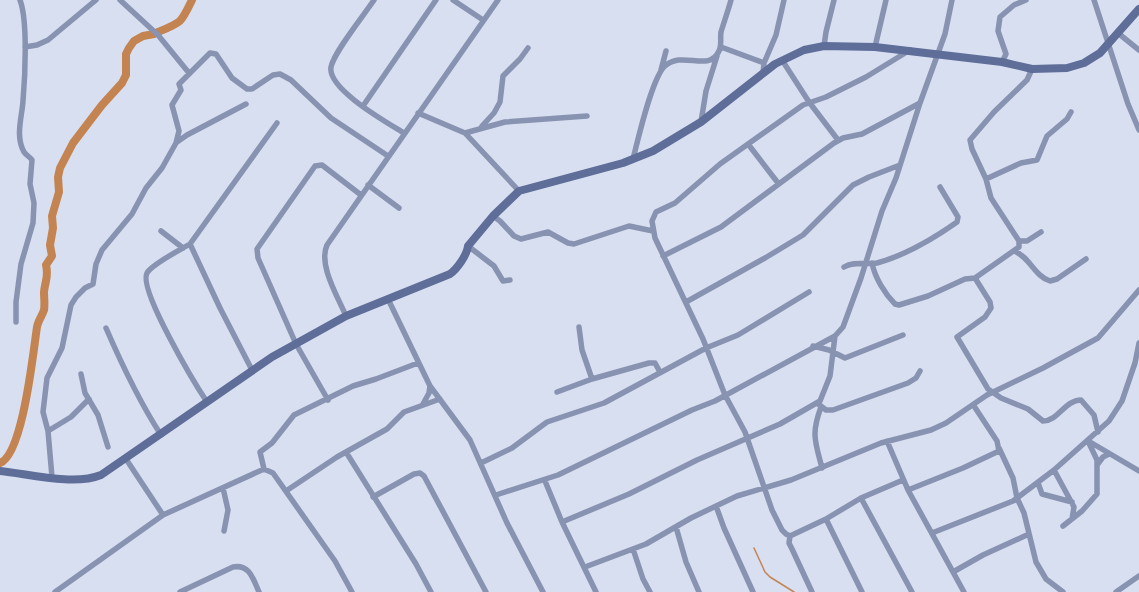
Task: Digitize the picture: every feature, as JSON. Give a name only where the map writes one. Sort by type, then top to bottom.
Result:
[{"type":"street","points":[[16,322],[16,302],[21,264],[31,234],[34,212],[30,184],[32,160],[24,153],[19,136],[23,101],[25,47],[20,0]]},
{"type":"street","points":[[25,47],[37,45],[48,40],[96,0]]},
{"type":"street","points":[[120,0],[158,35],[189,73]]},
{"type":"street","points":[[374,0],[341,48],[331,68],[332,75],[341,90],[404,133]]},
{"type":"street","points":[[363,106],[436,0]]},
{"type":"street","points":[[452,0],[483,20]]},
{"type":"street","points":[[346,316],[326,271],[324,254],[330,240],[498,0]]},
{"type":"street","points":[[701,122],[706,91],[716,56],[721,47],[721,32],[731,0]]},
{"type":"street","points":[[763,74],[764,63],[776,35],[784,0]]},
{"type":"street","points":[[824,46],[834,0]]},
{"type":"street","points":[[875,47],[886,0]]},
{"type":"street","points":[[496,495],[545,481],[725,395],[813,346],[835,336],[843,327],[869,263],[920,103],[945,34],[952,0]]},
{"type":"street","points":[[1002,62],[1006,54],[998,31],[1000,17],[1019,1],[1026,0]]},
{"type":"street","points":[[1094,0],[1128,104],[1139,130]]},
{"type":"street","points":[[0,471],[75,479],[95,478],[161,435],[252,370],[296,344],[346,316],[388,298],[441,279],[450,274],[467,251],[468,246],[493,216],[519,191],[633,159],[665,145],[701,122],[782,60],[804,50],[824,46],[875,47],[1002,62],[1032,69],[1076,66],[1095,56],[1108,44],[1139,9]]},
{"type":"street","points":[[1118,33],[1139,50]]},
{"type":"street","points":[[721,47],[764,63]]},
{"type":"street","points":[[480,128],[494,113],[500,102],[503,76],[520,59],[528,48]]},
{"type":"street","points":[[790,536],[782,530],[764,488],[747,439],[725,395],[686,302],[663,256],[653,231],[654,215],[659,209],[675,203],[707,173],[797,109],[810,102],[826,97],[866,77],[910,50]]},
{"type":"street","points":[[633,159],[666,51]]},
{"type":"street","points":[[52,477],[48,432],[43,412],[48,378],[62,348],[71,305],[85,288],[93,284],[96,264],[102,250],[132,214],[146,188],[162,168],[176,142],[179,131],[172,105],[181,90],[180,83],[189,73],[212,52],[216,54],[234,80],[247,89],[252,89],[273,75],[286,76],[332,118],[388,156]]},
{"type":"street","points":[[661,70],[666,65],[676,61],[690,59],[705,62],[716,56]]},
{"type":"street","points":[[782,60],[838,140]]},
{"type":"street","points":[[869,263],[876,277],[890,298],[897,305],[914,301],[965,279],[976,278],[1019,247],[1019,241],[990,198],[986,179],[972,149],[970,140],[994,112],[1027,80],[1032,69]]},
{"type":"street","points":[[663,256],[721,226],[838,140],[862,134],[920,103]]},
{"type":"street","points":[[176,142],[246,104]]},
{"type":"street","points":[[986,179],[1021,163],[1037,160],[1047,136],[1067,119],[1071,112]]},
{"type":"street","points":[[418,113],[465,133],[519,191]]},
{"type":"street","points":[[465,133],[505,122],[587,116]]},
{"type":"street","points":[[207,402],[174,348],[146,283],[147,274],[149,271],[190,244],[278,123]]},
{"type":"street","points":[[748,144],[778,184]]},
{"type":"street","points":[[328,400],[296,344],[258,258],[257,249],[318,165],[322,166],[361,195]]},
{"type":"street","points":[[686,302],[803,235],[853,185],[900,165]]},
{"type":"street","points":[[368,186],[399,208]]},
{"type":"street","points":[[844,267],[869,263],[920,246],[958,222],[958,216],[940,188]]},
{"type":"street","points":[[493,216],[517,238],[530,238],[548,232],[574,244],[629,226],[653,231]]},
{"type":"street","points":[[161,231],[183,248]]},
{"type":"street","points":[[1019,241],[1026,241],[1041,232]]},
{"type":"street","points":[[190,244],[220,308],[252,370]]},
{"type":"street","points":[[468,246],[494,266],[503,281],[510,280]]},
{"type":"street","points":[[1014,251],[1023,256],[1039,276],[1050,281],[1057,279],[1086,259]]},
{"type":"street","points":[[976,278],[990,302],[991,308],[988,315],[981,321],[957,336],[985,385],[993,393],[1028,409],[1043,422],[1051,419],[1072,402],[1081,400],[1094,415],[1098,432]]},
{"type":"street","points":[[585,567],[634,549],[737,496],[822,468],[887,441],[939,427],[993,393],[1098,338],[1139,290]]},
{"type":"street","points":[[481,463],[512,448],[547,422],[604,403],[706,348],[738,335],[809,292]]},
{"type":"street","points":[[388,298],[430,386],[465,433],[481,463],[515,538],[543,592]]},
{"type":"street","points":[[579,327],[582,350],[592,379]]},
{"type":"street","points":[[106,328],[128,379],[161,435]]},
{"type":"street","points":[[813,346],[827,349],[845,358],[903,335]]},
{"type":"street","points":[[822,468],[813,436],[819,405],[828,384],[835,336]]},
{"type":"street","points":[[932,533],[1010,503],[1038,483],[1098,432],[1109,421],[1122,401],[1135,363],[1139,343]]},
{"type":"street","points":[[264,469],[260,452],[272,443],[291,418],[353,386],[418,363]]},
{"type":"street","points":[[557,392],[592,379],[649,363],[655,363],[660,372]]},
{"type":"street","points":[[819,405],[826,410],[833,410],[884,393],[908,383],[916,378],[920,371]]},
{"type":"street","points":[[81,374],[83,386],[98,415],[108,447]]},
{"type":"street","points":[[422,405],[427,399],[430,386]]},
{"type":"street","points":[[48,432],[71,417],[89,399]]},
{"type":"street","points":[[286,491],[346,452],[387,429],[404,412],[440,399]]},
{"type":"street","points":[[562,522],[636,491],[698,460],[819,405]]},
{"type":"street","points":[[974,406],[995,437],[1013,478],[1017,498],[1024,513],[1036,562],[1041,573],[1064,592]]},
{"type":"street","points":[[887,441],[908,490],[964,592]]},
{"type":"street","points":[[1088,441],[1139,471]]},
{"type":"street","points":[[1063,526],[1082,511],[1097,494],[1096,455],[1088,441]]},
{"type":"street","points":[[908,490],[997,453],[999,448]]},
{"type":"street","points":[[346,452],[416,564],[431,592]]},
{"type":"street","points":[[1096,465],[1103,457],[1109,454]]},
{"type":"street","points":[[126,459],[163,515]]},
{"type":"street","points":[[55,592],[163,515],[264,469],[271,470],[334,561],[352,592]]},
{"type":"street","points":[[1054,470],[1072,502],[1075,512],[1072,519]]},
{"type":"street","points":[[373,497],[414,474],[420,473],[424,476],[486,592]]},
{"type":"street","points":[[790,536],[826,519],[862,498],[903,480]]},
{"type":"street","points":[[545,481],[562,522],[596,592]]},
{"type":"street","points":[[1038,483],[1042,494],[1072,502]]},
{"type":"street","points":[[223,488],[228,510],[224,531]]},
{"type":"street","points":[[862,498],[912,592]]},
{"type":"street","points":[[716,506],[724,528],[753,592]]},
{"type":"street","points":[[826,519],[862,592]]},
{"type":"street","points":[[676,527],[686,562],[697,591]]},
{"type":"street","points":[[953,572],[983,555],[1029,534]]},
{"type":"street","points":[[790,536],[789,543],[812,592]]},
{"type":"street","points":[[634,549],[643,579],[650,592]]},
{"type":"street","points":[[180,592],[233,567],[239,566],[248,571],[259,592]]},
{"type":"street","points":[[1116,592],[1139,576]]},
{"type":"waterway","points":[[158,32],[180,21],[192,0]]},
{"type":"waterway","points":[[0,463],[8,456],[15,442],[26,401],[37,327],[44,310],[44,292],[47,273],[46,265],[52,256],[50,245],[53,228],[52,216],[59,192],[58,177],[60,168],[73,143],[102,105],[122,83],[126,75],[126,54],[129,48],[134,41],[143,36],[154,34]]},
{"type":"waterway","points":[[754,548],[765,572],[770,577],[794,592]]}]
